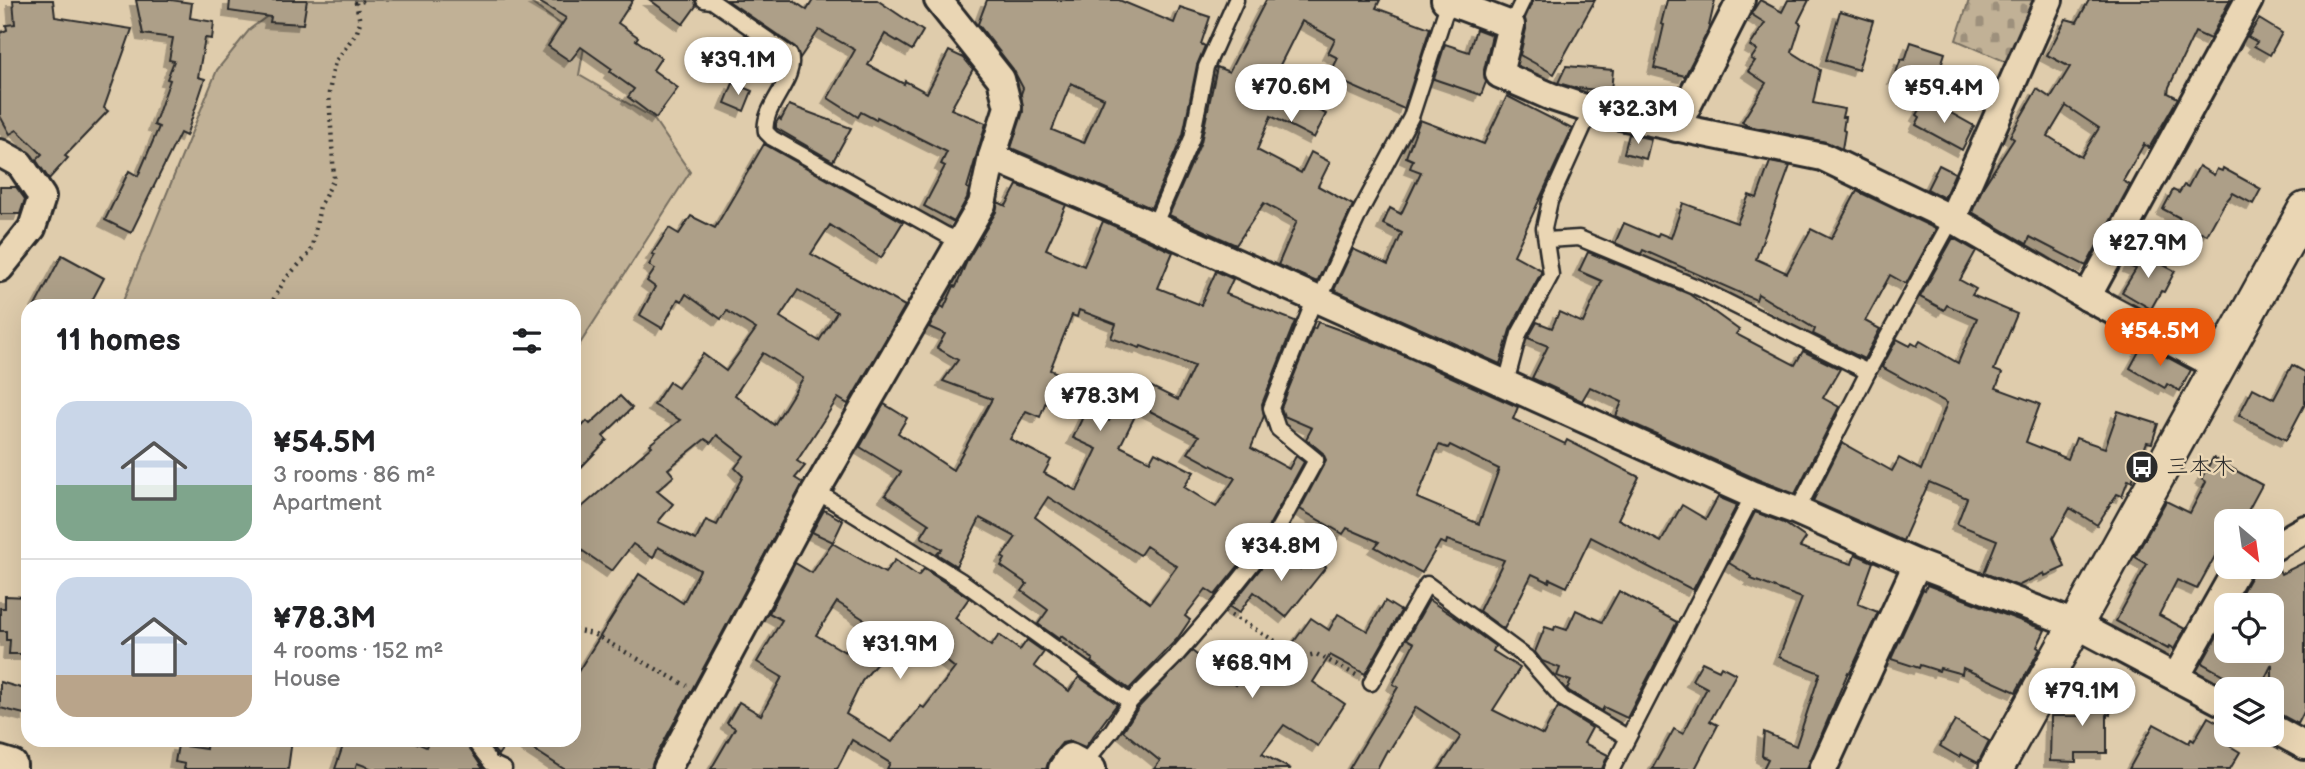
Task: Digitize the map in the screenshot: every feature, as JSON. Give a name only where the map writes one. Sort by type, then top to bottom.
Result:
[{"type":"street","points":[[667,769],[816,491],[982,204],[992,157],[1008,107],[1001,79],[938,0]]},
{"type":"street","points":[[1676,128],[1741,0]]},
{"type":"street","points":[[1952,219],[2049,0]]},
{"type":"street","points":[[2087,297],[2249,0]]},
{"type":"street","points":[[1447,1],[1511,25],[1499,74],[1552,97],[1591,110],[1823,157],[1952,219],[2087,297],[2218,367]]},
{"type":"street","points":[[0,153],[20,164],[42,197],[32,228],[0,268]]},
{"type":"street","points":[[992,157],[1154,226],[1753,495],[1797,511],[1917,564],[2075,624],[2214,698]]},
{"type":"street","points":[[1996,769],[2305,209]]},
{"type":"street","points":[[2284,543],[2303,535]]},
{"type":"street","points":[[1823,769],[1917,564]]},
{"type":"street","points":[[2176,677],[2231,579]]},
{"type":"street","points":[[2284,735],[2305,746]]},
{"type":"street","points":[[0,760],[13,764],[13,769]]},
{"type":"lane","points":[[704,0],[712,1],[790,55],[790,71],[767,117],[766,132],[772,138],[961,241]]},
{"type":"lane","points":[[1154,226],[1192,138],[1206,67],[1237,0]]},
{"type":"lane","points":[[1511,25],[1523,0]]},
{"type":"lane","points":[[1079,767],[1112,730],[1130,702],[1219,607],[1273,538],[1316,460],[1278,429],[1271,408],[1317,299],[1411,117],[1447,1]]},
{"type":"lane","points":[[1506,383],[1519,334],[1551,275],[1544,228],[1550,201],[1591,110]]},
{"type":"lane","points":[[1797,511],[1868,372],[1952,219]]},
{"type":"lane","points":[[1547,240],[1579,238],[1699,288],[1868,372]]},
{"type":"lane","points":[[816,491],[960,580],[1130,702]]},
{"type":"lane","points":[[1612,769],[1753,495]]},
{"type":"lane","points":[[1371,683],[1427,584],[1527,658],[1563,699],[1627,737]]},
{"type":"lane","points":[[478,747],[491,763],[504,769]]},
{"type":"path","points":[[275,299],[285,279],[311,252],[320,206],[334,179],[330,93],[332,75],[335,62],[357,32],[360,22],[356,3],[368,0]]},
{"type":"path","points":[[1219,607],[1301,657],[1316,654],[1371,683]]},
{"type":"path","points":[[581,631],[593,634],[706,697]]},
{"type":"green space","points":[[289,0],[527,0],[585,42],[579,75],[653,118],[690,172],[581,342],[581,299],[124,299],[217,70],[250,29]]},
{"type":"green space","points":[[1969,0],[2040,0],[2011,64],[1956,40]]},
{"type":"building","points":[[13,0],[53,0],[55,17],[132,29],[104,108],[108,111],[65,156],[68,158],[49,179],[36,160],[42,154],[17,130],[10,134],[0,116],[0,33],[7,30],[6,25],[15,24]]},
{"type":"building","points":[[136,0],[192,3],[190,18],[214,22],[212,39],[205,38],[198,77],[205,79],[186,136],[180,133],[131,233],[105,220],[129,171],[138,176],[159,127],[154,125],[174,61],[169,60],[173,38],[143,34]]},
{"type":"building","points":[[230,0],[307,0],[303,24],[270,22],[271,17],[229,11]]},
{"type":"building","points":[[536,0],[633,0],[618,23],[661,58],[653,70],[678,88],[656,118],[628,97],[634,89],[581,47],[570,61],[548,46],[566,18]]},
{"type":"building","points":[[650,0],[695,0],[696,6],[683,24]]},
{"type":"building","points":[[727,0],[792,0],[807,10],[813,0],[877,0],[923,31],[912,50],[885,34],[868,65],[927,93],[949,51],[964,58],[973,69],[951,109],[986,123],[967,188],[967,198],[954,222],[924,206],[945,166],[941,164],[947,152],[877,117],[876,120],[861,112],[858,117],[828,98],[855,50],[819,30],[800,58],[795,47]]},
{"type":"building","points":[[987,0],[1119,0],[1174,23],[1180,7],[1210,17],[1201,44],[1205,46],[1197,65],[1183,135],[1151,208],[1011,148],[1023,112],[1023,88],[1013,69],[978,24]],"holes":[[[1071,83],[1104,98],[1084,143],[1052,130]]]},
{"type":"building","points":[[1266,0],[1380,0],[1376,8],[1430,28],[1404,109],[1329,76],[1338,58],[1328,53],[1335,39],[1302,21],[1267,91],[1300,105],[1302,102],[1326,114],[1314,138],[1271,116],[1257,150],[1301,173],[1311,152],[1330,162],[1318,186],[1353,205],[1317,282],[1278,265],[1297,221],[1264,203],[1236,245],[1169,215],[1201,142],[1217,67],[1229,72]]},
{"type":"building","points":[[1533,0],[1595,0],[1554,74],[1520,55],[1526,29],[1525,18]]},
{"type":"building","points":[[1667,0],[1715,0],[1708,31],[1685,76],[1654,68]]},
{"type":"building","points":[[1760,0],[1782,12],[1788,0],[1809,0],[1798,22],[1801,24],[1792,52],[1820,70],[1813,103],[1844,109],[1842,149],[1826,142],[1748,126],[1742,122],[1766,83],[1748,71],[1755,61],[1751,59],[1757,50],[1750,46],[1765,23],[1751,14]]},
{"type":"building","points":[[2089,0],[2230,0],[2210,39],[2195,32],[2169,87],[2168,93],[2178,98],[2149,148],[2144,144],[2123,181],[2130,185],[2086,266],[2030,237],[2027,244],[1972,212],[1983,187],[2014,139],[2010,136],[2037,89],[2051,98],[2070,67],[2047,55],[2066,19],[2077,22]],"holes":[[[2066,106],[2099,128],[2081,157],[2048,136]]]},
{"type":"building","points":[[1840,11],[1873,21],[1858,70],[1826,60]]},
{"type":"building","points":[[2259,19],[2282,33],[2270,55],[2254,46],[2257,42],[2248,37]]},
{"type":"building","points":[[1476,29],[1492,35],[1484,70],[1486,82],[1481,95],[1434,79],[1445,44],[1469,52]]},
{"type":"building","points":[[1911,42],[1945,53],[1933,90],[1894,78],[1901,59],[1905,60]]},
{"type":"building","points":[[761,46],[781,60],[780,68],[756,53]]},
{"type":"building","points":[[1566,66],[1613,70],[1611,91],[1576,88],[1558,83]]},
{"type":"building","points":[[733,83],[752,91],[744,111],[725,103]]},
{"type":"building","points":[[1507,96],[1572,129],[1514,255],[1541,270],[1541,273],[1510,330],[1500,364],[1334,290],[1353,249],[1388,265],[1402,233],[1383,224],[1390,208],[1401,214],[1421,172],[1410,168],[1413,160],[1406,157],[1420,120],[1484,144]]},
{"type":"building","points":[[1926,99],[1974,126],[1962,150],[1916,125],[1920,117],[1917,115]]},
{"type":"building","points":[[789,105],[851,128],[833,161],[776,128],[776,123],[779,118],[781,120]]},
{"type":"building","points":[[1629,134],[1651,139],[1646,159],[1624,153]]},
{"type":"building","points":[[764,144],[903,222],[881,258],[830,225],[811,254],[905,306],[848,404],[838,398],[797,461],[805,466],[795,478],[803,483],[651,769],[564,769],[530,747],[581,747],[581,667],[639,574],[683,603],[700,570],[658,547],[653,558],[633,544],[612,571],[581,550],[581,508],[680,420],[654,405],[669,382],[678,388],[703,354],[726,371],[756,329],[727,311],[721,319],[686,294],[682,301],[678,299],[662,328],[640,315],[655,287],[647,281],[655,269],[649,265],[655,255],[652,254],[669,228],[679,234],[691,216],[715,228]],"holes":[[[798,290],[837,312],[819,341],[780,317]],[[763,353],[803,378],[774,425],[735,395]],[[717,435],[744,456],[735,468],[743,476],[717,525],[706,520],[696,540],[658,522],[673,504],[657,491],[674,476],[668,469],[705,439],[711,443]]]},
{"type":"building","points":[[1770,162],[1790,166],[1756,259],[1787,273],[1811,229],[1831,239],[1857,191],[1936,229],[1906,284],[1890,275],[1865,321],[1880,329],[1864,359],[1813,334],[1815,329],[1758,294],[1756,300],[1643,250],[1641,254],[1615,243],[1624,223],[1657,237],[1659,233],[1671,238],[1683,203],[1737,223],[1749,195],[1757,198]]},
{"type":"building","points":[[1939,165],[1955,173],[1944,198],[1927,189]]},
{"type":"building","points":[[2199,166],[2214,175],[2217,169],[2222,171],[2223,168],[2261,189],[2253,204],[2233,193],[2207,235],[2201,232],[2200,235],[2177,223],[2180,218],[2163,209],[2173,190],[2179,193],[2184,185],[2188,187]]},
{"type":"building","points":[[1017,185],[1066,205],[1046,249],[1084,266],[1103,221],[1173,252],[1158,288],[1201,305],[1216,271],[1233,279],[1226,294],[1295,321],[1262,404],[1264,416],[1251,448],[1289,469],[1296,456],[1304,462],[1265,533],[1215,595],[1206,589],[1185,616],[1190,620],[1177,639],[1129,689],[1061,636],[1059,639],[1038,624],[1048,610],[1022,591],[1027,584],[1001,566],[1005,559],[1002,557],[1016,537],[980,518],[956,566],[937,554],[942,549],[921,537],[929,524],[885,495],[901,472],[860,447],[884,404],[907,418],[898,433],[953,470],[992,399],[943,381],[958,360],[937,348],[945,334],[929,327],[941,306],[944,308],[954,286],[956,287],[967,261],[996,212],[998,202],[1006,206]],"holes":[[[1079,310],[1116,324],[1111,338],[1194,366],[1178,400],[1134,378],[1109,421],[1086,410],[1073,438],[1097,449],[1077,491],[1044,473],[1051,460],[1010,439],[1026,411],[1040,417],[1048,396],[1064,402],[1073,379],[1050,370],[1072,315],[1077,317]],[[1140,406],[1199,436],[1188,453],[1235,478],[1216,507],[1184,487],[1194,472],[1155,452],[1150,461],[1120,446]],[[1048,497],[1140,555],[1146,546],[1177,566],[1150,603],[1035,517]]]},
{"type":"building","points":[[0,187],[16,187],[25,199],[20,214],[0,214]]},
{"type":"building","points":[[1953,238],[1976,251],[1960,280],[1976,289],[1972,295],[2017,314],[1994,370],[2002,373],[1996,388],[2040,404],[2026,442],[2068,459],[2076,438],[2105,448],[2118,411],[2158,424],[2152,443],[2147,442],[2132,481],[2128,480],[2122,496],[2117,494],[2097,525],[2070,508],[2053,538],[2065,567],[2045,576],[2044,573],[2018,586],[1984,573],[1997,540],[1957,524],[1967,498],[1929,482],[1903,541],[1813,501],[1842,443],[1892,471],[1899,458],[1921,470],[1947,403],[1882,367],[1897,339],[1910,346],[1912,343],[1917,346],[1920,341],[1958,363],[1977,318],[1947,305],[1944,310],[1920,297]]},
{"type":"building","points":[[2137,251],[2175,271],[2151,309],[2122,292],[2136,269],[2129,266]]},
{"type":"building","points":[[1588,252],[1689,294],[1739,330],[1736,334],[1795,365],[1803,351],[1840,369],[1823,398],[1839,407],[1795,494],[1616,416],[1622,402],[1590,387],[1582,401],[1532,378],[1548,346],[1528,338],[1537,322],[1552,328],[1559,312],[1583,323],[1602,281],[1579,271]]},
{"type":"building","points":[[62,255],[104,278],[93,299],[39,299]]},
{"type":"building","points":[[1318,322],[1376,343],[1518,407],[1513,419],[1565,444],[1567,440],[1639,477],[1618,519],[1661,542],[1682,505],[1706,519],[1718,497],[1737,505],[1693,590],[1591,537],[1567,587],[1532,574],[1504,629],[1479,611],[1504,560],[1447,540],[1446,544],[1440,542],[1422,573],[1375,547],[1379,542],[1347,528],[1343,534],[1300,509],[1326,460],[1323,453],[1306,439],[1312,428],[1284,416],[1281,408],[1313,328],[1315,329]],"holes":[[[1439,445],[1448,448],[1450,445],[1499,469],[1479,524],[1417,498]]]},
{"type":"building","points":[[2143,344],[2191,370],[2180,391],[2167,384],[2165,388],[2130,368]]},
{"type":"building","points":[[2292,365],[2305,372],[2305,404],[2286,440],[2239,415],[2253,388],[2274,399]]},
{"type":"building","points":[[620,396],[632,408],[603,436],[607,440],[581,468],[581,427],[587,421],[590,424]]},
{"type":"building","points":[[2213,458],[2262,485],[2249,509],[2214,509],[2214,558],[2197,589],[2177,580],[2159,615],[2185,629],[2174,649],[2169,646],[2168,649],[2116,621],[2147,564],[2135,557],[2166,501],[2190,513],[2206,482],[2201,479]]},
{"type":"building","points":[[824,510],[843,521],[833,542],[812,532]]},
{"type":"building","points":[[1755,512],[1784,523],[1806,538],[1800,547],[1852,564],[1855,554],[1873,562],[1858,604],[1878,612],[1850,673],[1848,672],[1807,769],[1763,769],[1768,759],[1762,756],[1764,732],[1796,746],[1820,673],[1779,657],[1802,598],[1751,579],[1752,577],[1729,563]]},
{"type":"building","points":[[832,543],[885,573],[895,560],[918,576],[924,569],[969,598],[955,618],[991,646],[999,635],[1020,650],[1027,640],[1044,652],[1034,666],[1069,691],[1079,677],[1117,704],[1085,747],[1071,741],[1062,743],[1049,760],[1046,769],[887,769],[890,763],[852,740],[837,769],[711,769],[735,728],[727,723],[739,702],[761,715],[782,677],[757,662],[782,620],[769,613],[795,563],[812,573]],"holes":[[[837,602],[868,622],[845,652],[816,635]],[[906,629],[955,668],[924,708],[921,706],[892,742],[846,714],[862,681]]]},
{"type":"building","points":[[1276,549],[1300,569],[1308,556],[1326,567],[1286,617],[1254,592],[1239,613],[1230,607]]},
{"type":"building","points":[[2305,562],[2305,710],[2298,724],[2284,716],[2284,677],[2272,677],[2272,664],[2266,677],[2227,677],[2202,663],[2214,642],[2214,663],[2284,663],[2284,593],[2241,593],[2249,579],[2284,579],[2284,572]]},
{"type":"building","points":[[1927,585],[2045,630],[2037,647],[2040,649],[2016,692],[1963,668],[1962,674],[1920,665],[1919,668],[1891,659]]},
{"type":"building","points":[[1619,591],[1677,622],[1627,718],[1604,707],[1602,711],[1569,691],[1567,689],[1571,681],[1557,676],[1560,668],[1542,661],[1535,652],[1545,627],[1554,630],[1555,626],[1567,630],[1576,610],[1602,622]]},
{"type":"building","points":[[5,596],[21,597],[21,654],[9,654],[10,640],[6,640],[6,631],[0,631],[0,608],[5,608]]},
{"type":"building","points":[[1429,600],[1495,646],[1493,651],[1520,668],[1493,710],[1543,735],[1558,707],[1592,728],[1584,743],[1608,755],[1602,769],[1439,769],[1461,736],[1416,707],[1377,769],[1349,769],[1398,687],[1393,684],[1414,643],[1407,639]]},
{"type":"building","points":[[1385,601],[1401,611],[1365,674],[1330,655],[1313,682],[1345,704],[1318,746],[1284,725],[1262,754],[1291,769],[1154,769],[1160,761],[1123,731],[1138,708],[1192,651],[1236,685],[1258,651],[1278,664],[1311,618],[1329,630],[1338,614],[1368,631]]},
{"type":"building","points":[[1702,662],[1719,670],[1721,666],[1736,674],[1710,721],[1718,725],[1695,769],[1652,769],[1674,729],[1683,734],[1707,688],[1692,680]]},
{"type":"building","points":[[2086,681],[2112,693],[2110,715],[2107,714],[2107,753],[2076,753],[2076,762],[2050,761],[2051,716],[2084,716]]},
{"type":"building","points":[[0,682],[21,688],[21,713],[0,708]]},
{"type":"building","points":[[2208,717],[2214,720],[2214,747],[2232,747],[2240,752],[2230,769],[2129,769],[2154,724],[2189,743],[2191,739],[2194,741]]},
{"type":"building","points":[[1955,721],[1989,741],[1978,763],[1961,754],[1959,757],[1940,746]]},
{"type":"building","points":[[178,747],[291,747],[288,769],[184,769],[185,764],[175,762]]},
{"type":"building","points":[[343,747],[469,747],[483,769],[373,769],[357,763],[355,769],[335,769]]},
{"type":"building","points":[[491,747],[504,747],[498,755]]},
{"type":"place","name":"三本木","points":[[2142,467]]}]
